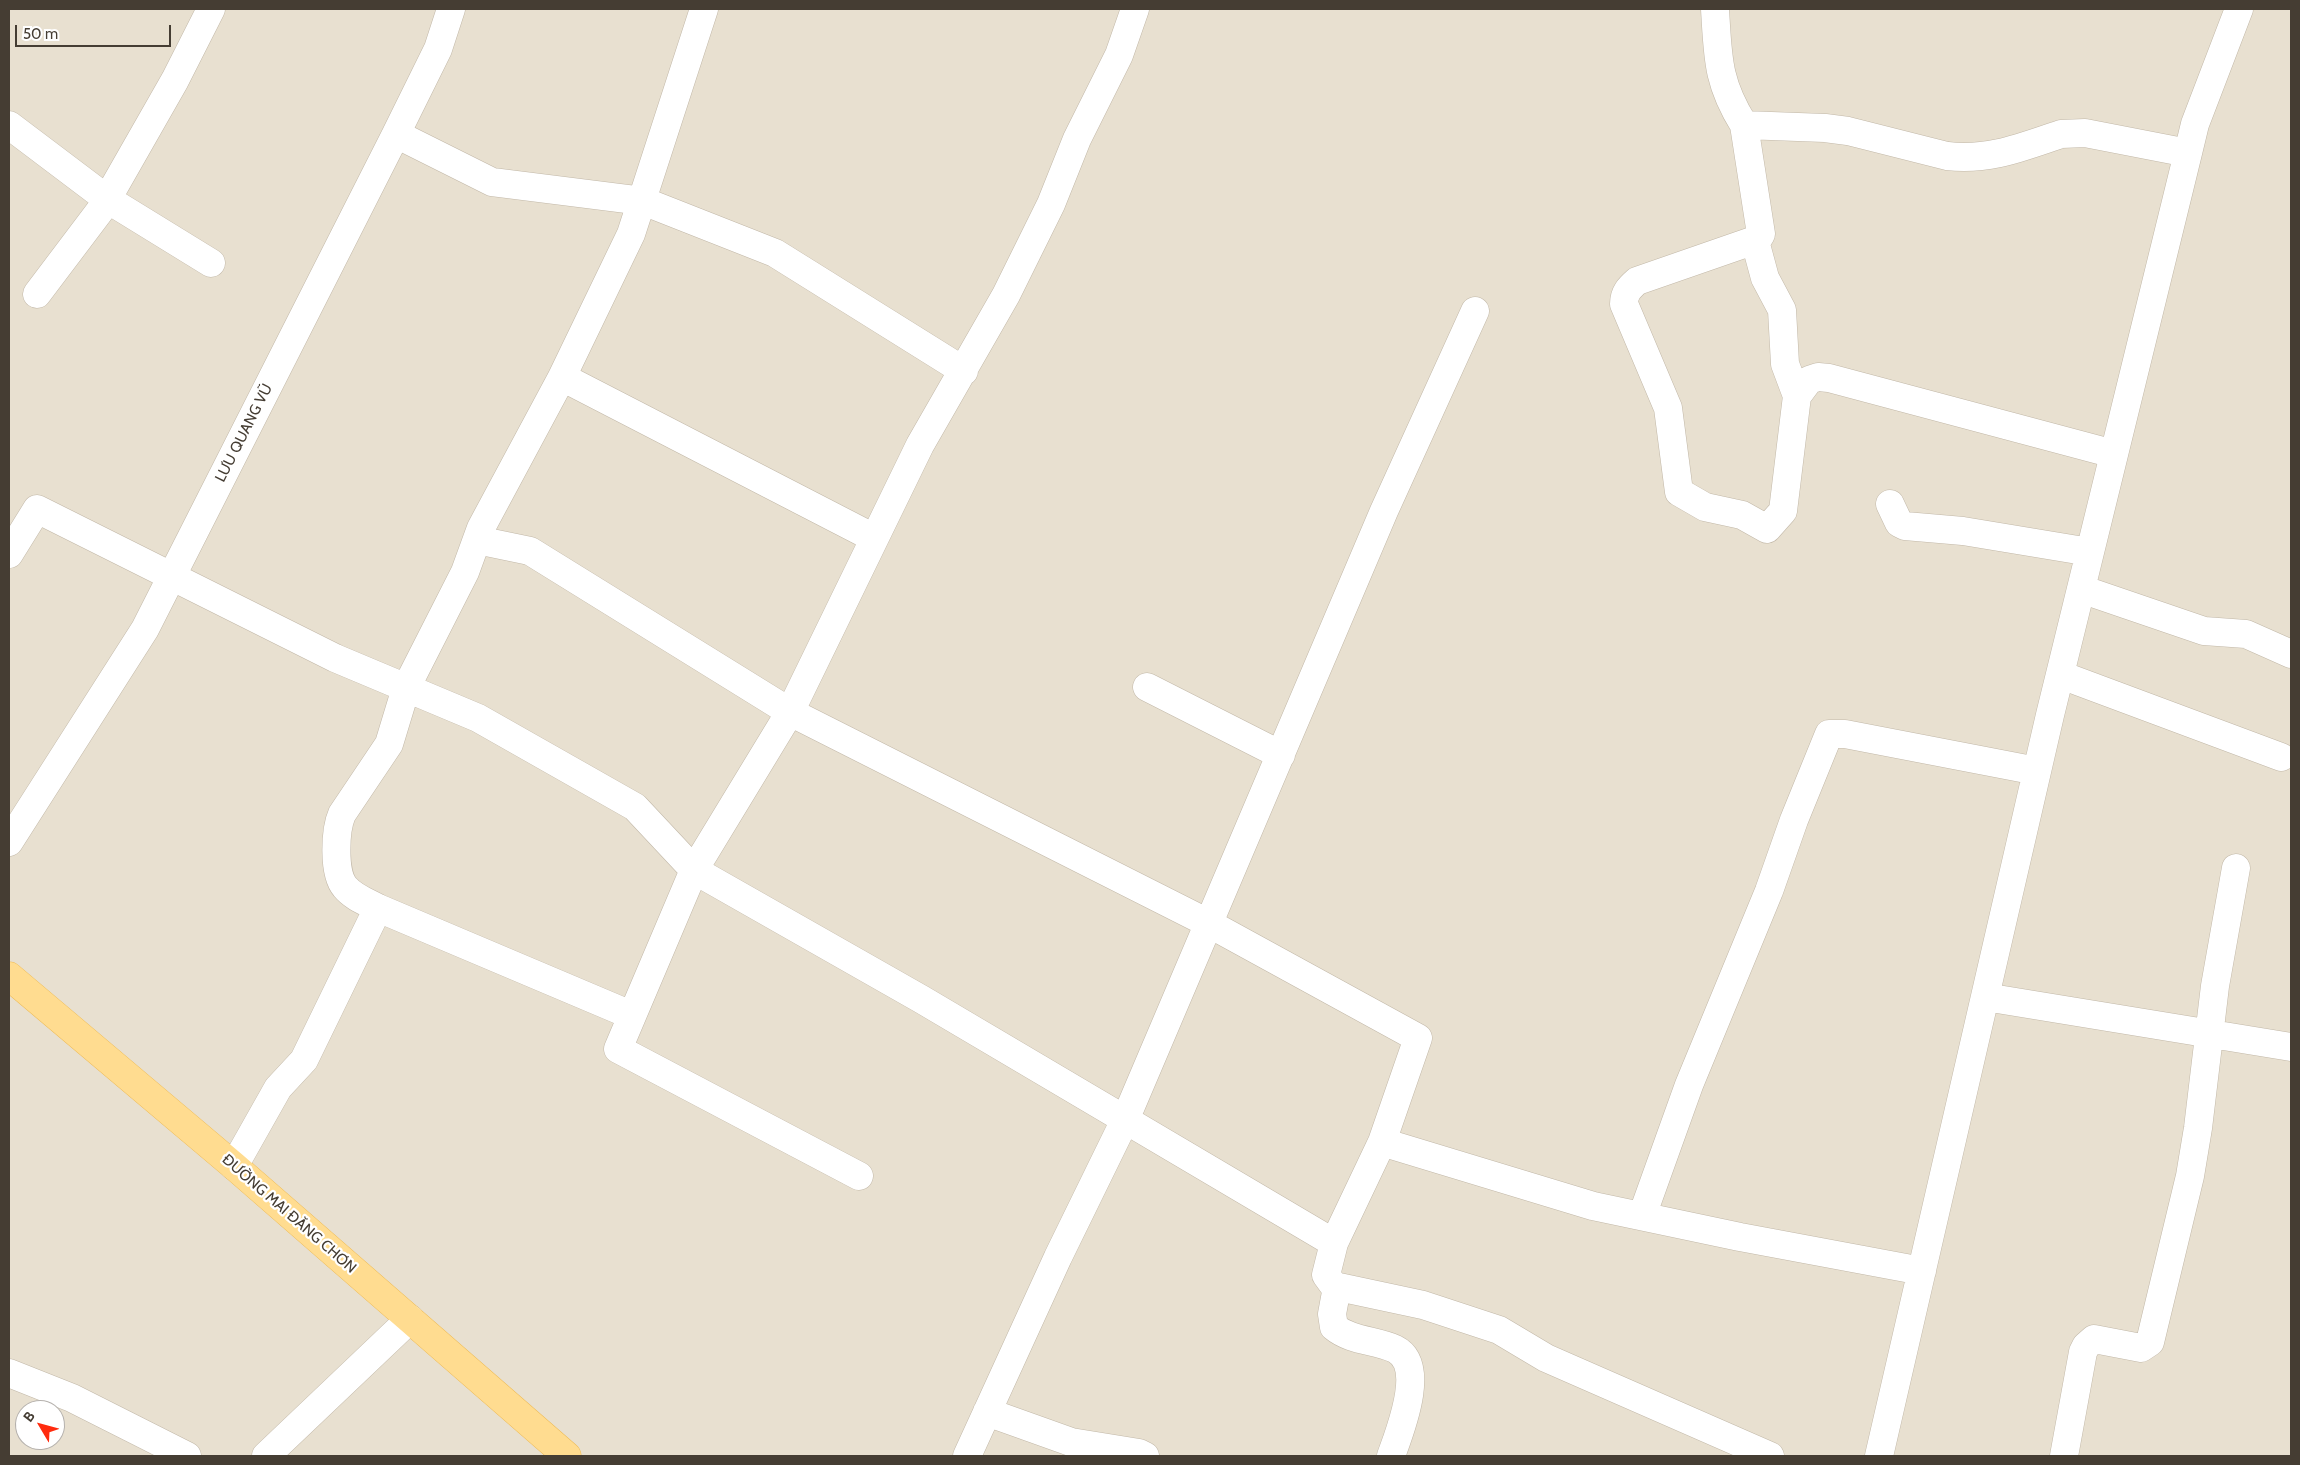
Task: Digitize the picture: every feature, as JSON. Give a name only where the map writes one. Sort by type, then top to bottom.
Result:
[{"type":"main road","name":"ĐƯỜNG MAI ĐĂNG CHƠN","points":[[9,976],[234,1166],[566,1456]]},
{"type":"street","points":[[37,294],[107,199],[175,80],[211,9]]},
{"type":"street","name":"LƯU QUANG VŨ","points":[[9,842],[145,629],[438,49],[451,9]]},
{"type":"street","points":[[631,1016],[378,908],[350,893],[342,884],[335,839],[337,826],[350,801],[389,744],[406,688],[465,572],[481,528],[562,377],[604,294],[631,234],[704,9]]},
{"type":"street","points":[[859,1176],[618,1049],[694,870],[790,712],[920,446],[1006,295],[1051,204],[1077,139],[1119,55],[1135,9]]},
{"type":"street","points":[[1714,9],[1719,69],[1726,93],[1744,125],[1761,234],[1755,241],[1637,281],[1627,291],[1624,297],[1624,304],[1668,408],[1679,492],[1705,507],[1742,515],[1767,529],[1783,512],[1797,396],[1785,364],[1782,310],[1765,278],[1755,241]]},
{"type":"street","points":[[1879,1456],[2037,771],[2195,124],[2240,9]]},
{"type":"street","points":[[9,125],[107,199],[211,263]]},
{"type":"street","points":[[1744,125],[1825,128],[1848,131],[1947,156],[1964,158],[1984,158],[2061,134],[2073,133],[2085,133],[2188,153]]},
{"type":"street","points":[[396,134],[492,182],[643,201],[775,253],[964,371]]},
{"type":"street","points":[[967,1456],[1058,1256],[1125,1120],[1384,510],[1475,312]]},
{"type":"street","points":[[562,377],[874,538]]},
{"type":"street","points":[[1797,396],[1809,380],[1818,377],[1829,378],[2114,454]]},
{"type":"street","points":[[1890,504],[1899,523],[1905,526],[1972,532],[2090,552]]},
{"type":"street","points":[[9,554],[37,509],[172,575],[334,658],[478,718],[635,807],[694,870],[921,999],[1334,1243]]},
{"type":"street","points":[[477,540],[530,551],[790,712],[1208,923],[1418,1038],[1382,1142],[1334,1243],[1326,1275],[1334,1286],[1423,1306],[1499,1330],[1546,1358],[1770,1456]]},
{"type":"street","points":[[2081,589],[2204,631],[2246,634],[2291,654]]},
{"type":"street","points":[[2061,675],[2282,757]]},
{"type":"street","points":[[1147,687],[1281,755]]},
{"type":"street","points":[[1642,1216],[1689,1085],[1769,891],[1794,820],[1828,734],[1845,734],[2037,771]]},
{"type":"street","points":[[2064,1456],[2081,1360],[2086,1346],[2094,1339],[2141,1348],[2150,1342],[2190,1176],[2215,986],[2236,868]]},
{"type":"street","points":[[234,1166],[278,1088],[304,1060],[378,908]]},
{"type":"street","points":[[1985,998],[2291,1047]]},
{"type":"street","points":[[1382,1142],[1593,1206],[1922,1270]]},
{"type":"street","points":[[1337,1287],[1332,1314],[1334,1326],[1350,1336],[1395,1350],[1406,1358],[1410,1367],[1410,1388],[1401,1430],[1391,1456]]},
{"type":"street","points":[[266,1456],[410,1319]]},
{"type":"street","points":[[9,1373],[72,1398],[186,1456]]},
{"type":"street","points":[[987,1412],[1071,1442],[1139,1453],[1145,1456]]},
{"type":"shaded area","points":[[9,9],[2291,9],[2291,1456],[9,1456]]}]
